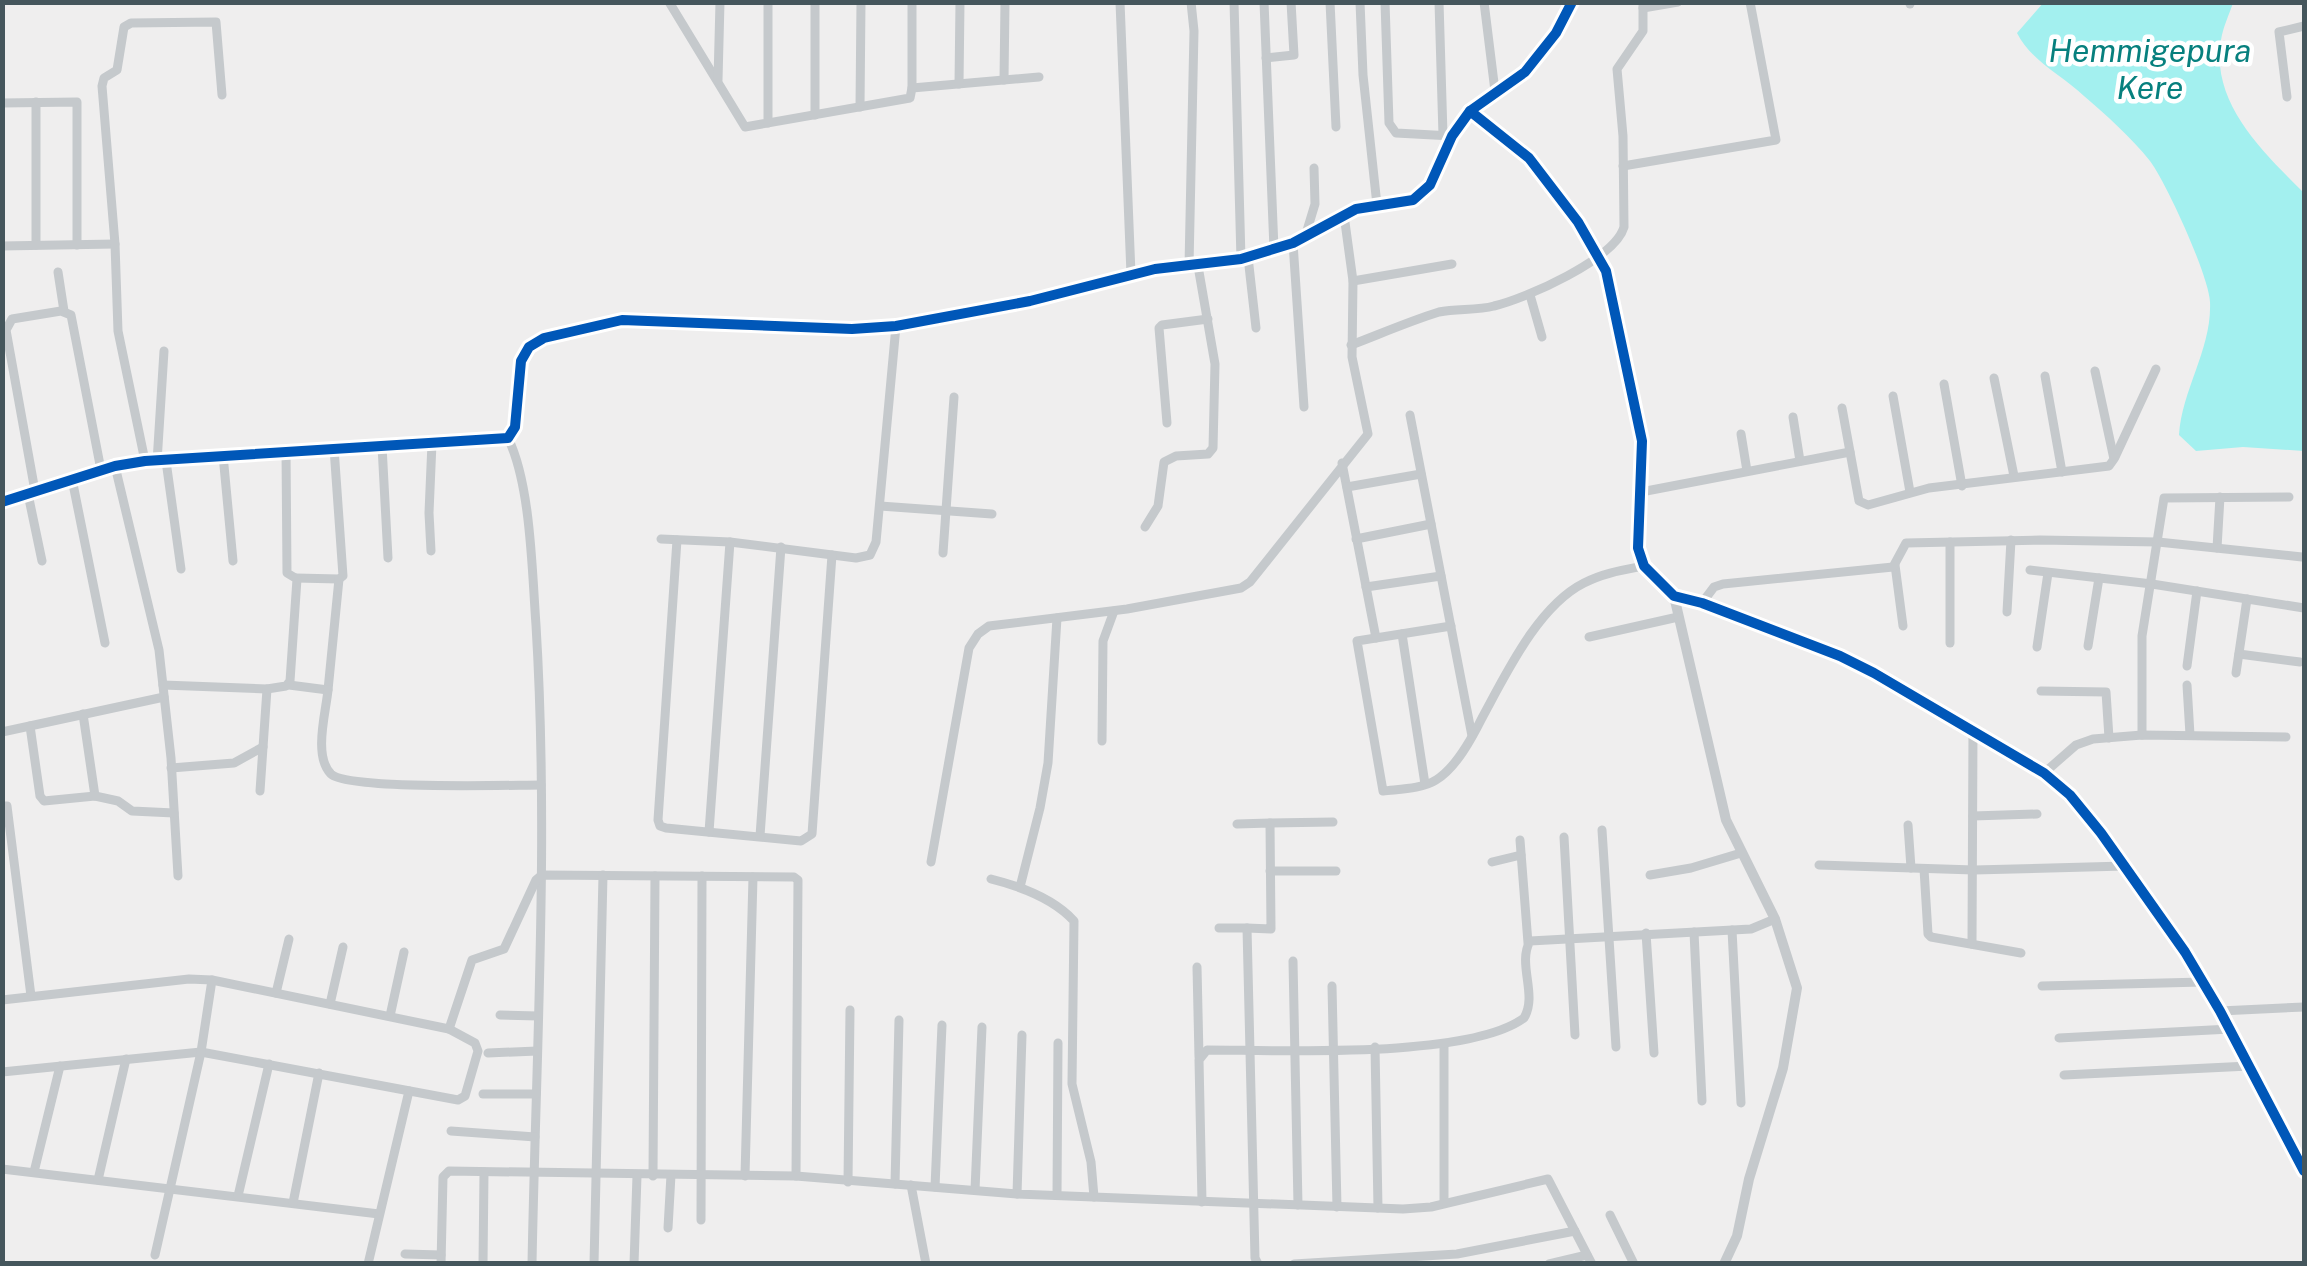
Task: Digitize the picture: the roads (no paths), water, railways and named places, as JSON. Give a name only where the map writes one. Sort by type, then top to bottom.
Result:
[{"type":"street","points":[[669,2],[745,127],[910,98],[912,2]]},
{"type":"street","points":[[677,15],[678,2]]},
{"type":"street","points":[[718,82],[720,2]]},
{"type":"street","points":[[768,2],[768,123]]},
{"type":"street","points":[[814,114],[815,2]]},
{"type":"street","points":[[860,106],[861,2]]},
{"type":"street","points":[[958,84],[960,2]]},
{"type":"street","points":[[1004,80],[1005,2]]},
{"type":"street","points":[[1120,2],[1131,274]]},
{"type":"street","points":[[1146,527],[1158,506],[1164,462],[1176,456],[1208,454],[1212,448],[1216,364],[1193,266],[1192,2]]},
{"type":"street","points":[[1234,2],[1245,258],[1256,328]]},
{"type":"street","points":[[1264,2],[1274,249]]},
{"type":"street","points":[[1266,58],[1294,55],[1290,2]]},
{"type":"street","points":[[1330,2],[1336,127]]},
{"type":"street","points":[[1360,2],[1377,206]]},
{"type":"street","points":[[1385,2],[1389,123],[1396,133],[1447,136]]},
{"type":"street","points":[[1439,2],[1447,136]]},
{"type":"street","points":[[1484,2],[1495,91]]},
{"type":"street","points":[[508,438],[515,427],[521,361],[529,347],[544,338],[622,320],[852,329],[896,326],[1030,301],[1131,274],[1245,258],[1293,243],[1344,215],[1413,200],[1426,192],[1447,136],[1470,111],[1525,72],[1572,2]]},
{"type":"street","points":[[1351,345],[1438,313],[1488,308],[1530,295],[1599,255],[1624,232],[1617,69],[1643,30],[1643,5],[1678,2]]},
{"type":"street","points":[[1623,166],[1776,140],[1750,2]]},
{"type":"street","points":[[181,568],[156,461],[118,332],[116,244],[102,86],[104,78],[117,70],[124,26],[131,22],[216,22],[222,94]]},
{"type":"street","points":[[2288,98],[2279,32],[2304,26]]},
{"type":"street","points":[[912,88],[1039,77]]},
{"type":"street","points":[[36,102],[36,245]]},
{"type":"street","points":[[2,103],[77,102],[77,246]]},
{"type":"street","points":[[1470,111],[1529,158],[1599,255],[1612,289],[1639,419],[1642,441],[1638,548],[1644,566],[1674,596],[1850,660],[2044,772],[2070,795],[2125,866],[2203,982],[2304,1171]]},
{"type":"street","points":[[1304,236],[1315,204],[1314,168]]},
{"type":"street","points":[[931,862],[972,641],[989,626],[1230,592],[1250,582],[1369,431],[1360,406],[1351,345],[1354,281],[1344,215]]},
{"type":"street","points":[[1293,243],[1304,408]]},
{"type":"street","points":[[2,246],[116,244]]},
{"type":"street","points":[[1354,281],[1452,264]]},
{"type":"street","points":[[58,272],[64,311],[72,320],[101,470]]},
{"type":"street","points":[[1530,295],[1542,337]]},
{"type":"street","points":[[42,561],[7,326],[12,320],[64,311]]},
{"type":"street","points":[[1167,422],[1159,328],[1162,324],[1208,319]]},
{"type":"street","points":[[661,539],[730,542],[864,559],[870,555],[876,542],[896,326]]},
{"type":"street","points":[[156,461],[164,351]]},
{"type":"street","points":[[1842,408],[1863,506],[1910,492],[2014,476],[2104,468],[2114,459],[2156,368]]},
{"type":"street","points":[[2096,371],[2114,459]]},
{"type":"street","points":[[2045,376],[2062,472]]},
{"type":"street","points":[[1994,378],[2014,476]]},
{"type":"street","points":[[1944,384],[1962,486]]},
{"type":"street","points":[[1892,396],[1910,492]]},
{"type":"street","points":[[943,553],[954,397]]},
{"type":"street","points":[[1410,414],[1473,736]]},
{"type":"street","points":[[1792,417],[1800,461]]},
{"type":"street","points":[[1741,434],[1747,471]]},
{"type":"street","points":[[2,502],[115,466],[286,450],[508,438]]},
{"type":"street","points":[[508,438],[518,462],[532,566],[540,786],[542,875],[532,1264]]},
{"type":"street","points":[[431,551],[432,443]]},
{"type":"street","points":[[382,446],[388,558]]},
{"type":"street","points":[[334,448],[344,573],[339,579],[322,751],[328,771],[364,783],[540,786]]},
{"type":"street","points":[[286,450],[287,573],[296,578],[339,579]]},
{"type":"street","points":[[1641,492],[1850,452]]},
{"type":"street","points":[[222,455],[233,561]]},
{"type":"street","points":[[1342,463],[1376,638]]},
{"type":"street","points":[[115,466],[159,650],[178,876]]},
{"type":"street","points":[[1346,487],[1421,474]]},
{"type":"street","points":[[72,480],[105,643]]},
{"type":"street","points":[[2142,735],[2142,636],[2166,496],[2289,497]]},
{"type":"street","points":[[2217,548],[2220,497]]},
{"type":"street","points":[[880,506],[992,514]]},
{"type":"street","points":[[1356,539],[1431,524]]},
{"type":"street","points":[[677,540],[658,824],[666,828],[802,841],[810,838],[832,555]]},
{"type":"street","points":[[2007,612],[2011,540]]},
{"type":"street","points":[[709,832],[730,542]]},
{"type":"street","points":[[1950,542],[1950,643]]},
{"type":"street","points":[[1902,626],[1894,565],[1905,543],[2158,542],[2302,557]]},
{"type":"street","points":[[760,836],[781,548]]},
{"type":"street","points":[[1702,604],[1714,587],[1723,584],[1894,565]]},
{"type":"street","points":[[1451,626],[1356,642],[1383,791],[1425,784],[1444,774],[1473,736],[1508,668],[1557,603],[1584,583],[1605,574],[1644,566]]},
{"type":"street","points":[[2030,570],[2304,608]]},
{"type":"street","points":[[2038,647],[2048,572]]},
{"type":"street","points":[[1366,588],[1441,576]]},
{"type":"street","points":[[289,685],[296,578]]},
{"type":"street","points":[[2088,646],[2099,578]]},
{"type":"street","points":[[2187,666],[2197,591]]},
{"type":"street","points":[[1674,596],[1718,791],[1740,852],[1775,919],[1796,980],[1797,994],[1783,1068],[1752,1168],[1737,1236],[1724,1264]]},
{"type":"street","points":[[2236,673],[2247,599]]},
{"type":"street","points":[[1102,741],[1103,641],[1114,611]]},
{"type":"street","points":[[1589,637],[1678,617]]},
{"type":"street","points":[[1020,888],[1048,764],[1057,618]]},
{"type":"street","points":[[1402,634],[1425,784]]},
{"type":"street","points":[[2239,654],[2300,662]]},
{"type":"street","points":[[163,685],[267,689],[289,685],[328,690]]},
{"type":"street","points":[[2186,685],[2190,735]]},
{"type":"street","points":[[260,792],[267,689]]},
{"type":"street","points":[[2042,691],[2106,692],[2108,738]]},
{"type":"street","points":[[2,732],[164,697]]},
{"type":"street","points":[[83,714],[95,796]]},
{"type":"street","points":[[30,726],[40,796],[44,801],[95,796],[118,801],[132,811],[174,813]]},
{"type":"street","points":[[1972,944],[1973,730]]},
{"type":"street","points":[[2044,772],[2076,744],[2108,738],[2286,736]]},
{"type":"street","points":[[171,768],[234,763],[263,747]]},
{"type":"street","points":[[2,806],[6,806],[31,996]]},
{"type":"street","points":[[1973,816],[2037,814]]},
{"type":"street","points":[[1238,824],[1333,822]]},
{"type":"street","points":[[1219,928],[1271,929],[1270,823]]},
{"type":"street","points":[[1908,825],[1912,868]]},
{"type":"street","points":[[1602,830],[1616,1047]]},
{"type":"street","points":[[1564,836],[1575,1036]]},
{"type":"street","points":[[1199,1060],[1208,1050],[1444,1045],[1484,1035],[1524,1018],[1530,1004],[1520,840]]},
{"type":"street","points":[[1650,875],[1690,868],[1740,852]]},
{"type":"street","points":[[1492,862],[1521,854]]},
{"type":"street","points":[[1819,865],[1974,870],[2125,866]]},
{"type":"street","points":[[1924,869],[1928,934],[2020,953]]},
{"type":"street","points":[[1270,871],[1336,871]]},
{"type":"street","points":[[449,1029],[472,960],[504,949],[536,880],[542,875],[794,878],[799,883],[796,1176]]},
{"type":"street","points":[[594,1264],[603,875]]},
{"type":"street","points":[[653,1176],[655,876]]},
{"type":"street","points":[[701,1220],[702,876]]},
{"type":"street","points":[[745,1176],[753,878]]},
{"type":"street","points":[[991,879],[1020,888],[1067,913],[1074,921],[1072,1084],[1091,1162],[1094,1197]]},
{"type":"street","points":[[1528,944],[1534,940],[1610,934],[1751,929],[1775,919]]},
{"type":"street","points":[[1247,928],[1258,1264]]},
{"type":"street","points":[[1732,930],[1741,1103]]},
{"type":"street","points":[[1694,932],[1702,1100]]},
{"type":"street","points":[[1646,934],[1654,1053]]},
{"type":"street","points":[[276,992],[289,939]]},
{"type":"street","points":[[330,1004],[343,947]]},
{"type":"street","points":[[390,1016],[404,952]]},
{"type":"street","points":[[1293,961],[1298,1205]]},
{"type":"street","points":[[1197,966],[1202,1202]]},
{"type":"street","points":[[2,1000],[189,979],[212,980],[449,1029],[476,1044],[478,1051],[465,1096],[458,1100],[201,1052],[2,1072]]},
{"type":"street","points":[[155,1256],[201,1052],[212,980]]},
{"type":"street","points":[[2042,986],[2203,982]]},
{"type":"street","points":[[1332,986],[1336,1206]]},
{"type":"street","points":[[2220,1011],[2304,1007]]},
{"type":"street","points":[[848,1182],[850,1010]]},
{"type":"street","points":[[500,1015],[538,1016]]},
{"type":"street","points":[[896,1184],[899,1020]]},
{"type":"street","points":[[936,1187],[942,1025]]},
{"type":"street","points":[[975,1190],[982,1027]]},
{"type":"street","points":[[2059,1038],[2230,1029]]},
{"type":"street","points":[[1017,1194],[1022,1035]]},
{"type":"street","points":[[1057,1196],[1058,1043]]},
{"type":"street","points":[[1444,1045],[1444,1203]]},
{"type":"street","points":[[1375,1048],[1378,1208]]},
{"type":"street","points":[[488,1053],[538,1051]]},
{"type":"street","points":[[98,1180],[126,1059]]},
{"type":"street","points":[[238,1196],[269,1064]]},
{"type":"street","points":[[34,1172],[60,1066]]},
{"type":"street","points":[[2064,1075],[2250,1066]]},
{"type":"street","points":[[293,1203],[319,1073]]},
{"type":"street","points":[[368,1264],[409,1091]]},
{"type":"street","points":[[484,1094],[536,1094]]},
{"type":"street","points":[[451,1131],[535,1137]]},
{"type":"street","points":[[2,1168],[379,1214]]},
{"type":"street","points":[[404,1254],[441,1259],[444,1174],[449,1171],[796,1176],[1017,1194],[1403,1209],[1548,1178],[1589,1259],[1549,1264]]},
{"type":"street","points":[[483,1264],[484,1172]]},
{"type":"street","points":[[668,1228],[671,1175]]},
{"type":"street","points":[[634,1264],[638,1176]]},
{"type":"street","points":[[911,1185],[926,1264]]},
{"type":"street","points":[[1610,1215],[1634,1264]]},
{"type":"street","points":[[1294,1264],[1457,1254],[1576,1231]]},
{"type":"water","name":"Hemmigepura Kere","points":[[2044,2],[2233,3],[2221,40],[2224,85],[2232,106],[2257,144],[2304,193],[2304,451],[2243,447],[2196,451],[2179,435],[2185,401],[2206,336],[2208,289],[2176,208],[2150,161],[2110,119],[2039,60],[2017,33]]}]
